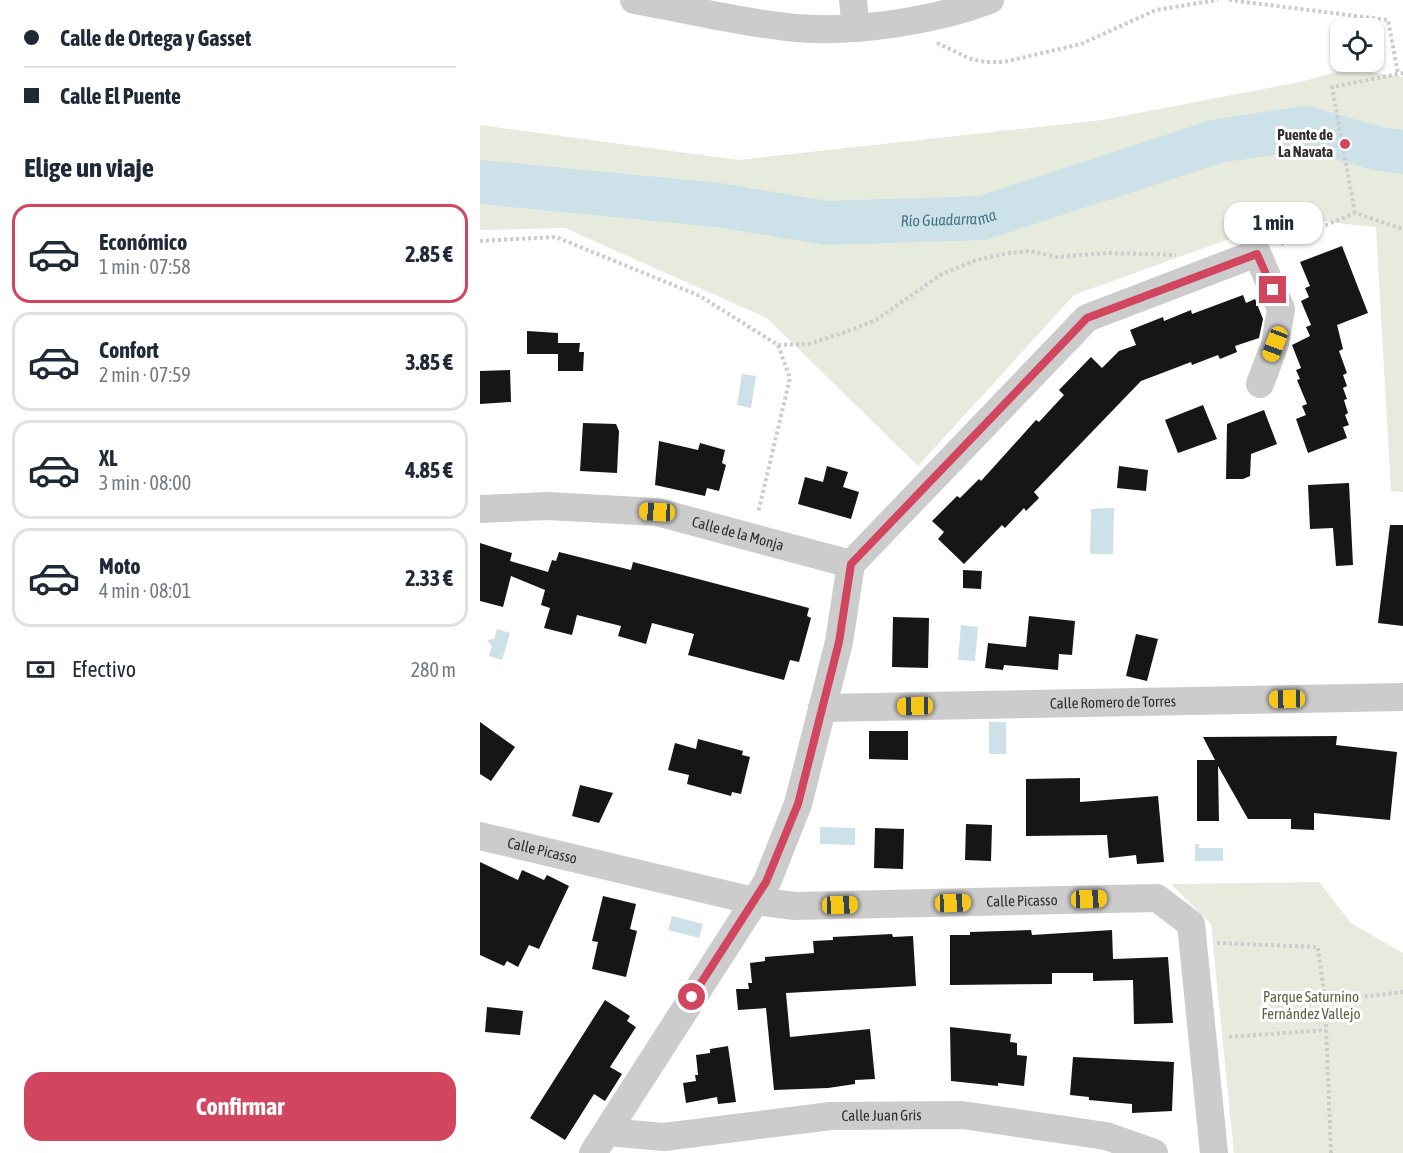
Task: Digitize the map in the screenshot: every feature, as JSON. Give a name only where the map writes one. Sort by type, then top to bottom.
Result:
[{"type":"street","points":[[633,0],[733,9],[796,28],[854,14],[894,23],[974,6],[990,0]]},
{"type":"street","points":[[600,1142],[766,882],[798,804],[839,642],[851,564],[1087,318],[1257,254],[1281,309],[1275,344],[1260,384]]},
{"type":"street","name":"Calle de la Monja","points":[[480,509],[548,506],[657,512],[851,564]]},
{"type":"street","name":"Calle Romero de Torres","points":[[822,708],[1403,697]]},
{"type":"street","name":"Calle Picasso","points":[[480,836],[754,901],[795,906],[1157,898],[1191,924],[1214,1153]]},
{"type":"street","name":"Calle Juan Gris","points":[[600,1142],[663,1137],[831,1116],[962,1115],[1106,1136],[1154,1153]]},
{"type":"path","points":[[932,41],[971,58],[1004,62],[1081,44],[1156,10],[1218,0]]},
{"type":"path","points":[[1229,0],[1388,20],[1401,74],[1332,87],[1355,213]]},
{"type":"path","points":[[1257,254],[1355,213],[1403,229]]},
{"type":"path","points":[[480,241],[556,237],[700,296],[778,345],[808,344],[876,320],[942,274],[976,260],[1009,252],[1030,252],[1056,257],[1109,253],[1181,256]]},
{"type":"path","points":[[753,537],[790,378],[778,345]]},
{"type":"path","points":[[1193,942],[1318,947],[1325,1001],[1330,1153]]},
{"type":"path","points":[[1325,1001],[1403,992]]},
{"type":"path","points":[[1227,1037],[1326,1030]]},
{"type":"green space","points":[[1338,72],[1369,72],[1403,77],[1403,492],[1391,491],[1376,227],[1287,218],[1074,295],[918,466],[767,318],[565,228],[480,230],[480,125],[738,160],[1102,120],[1300,82]]},
{"type":"green space","name":"Parque Saturnino Fernández Vallejo","points":[[1319,882],[1351,923],[1403,953],[1403,1153],[1234,1153],[1211,924],[1171,884]]},
{"type":"shaded area","points":[[742,374],[756,376],[751,408],[737,405]]},
{"type":"shaded area","points":[[1114,508],[1113,554],[1090,554],[1091,509]]},
{"type":"shaded area","points":[[961,625],[978,627],[975,661],[958,660]]},
{"type":"shaded area","points":[[497,629],[510,633],[502,660],[489,656],[492,646],[487,640],[494,639]]},
{"type":"shaded area","points":[[989,722],[1006,722],[1006,754],[989,754]]},
{"type":"shaded area","points":[[820,827],[855,828],[855,845],[820,844]]},
{"type":"shaded area","points":[[1195,844],[1199,844],[1199,848],[1223,848],[1223,861],[1195,861]]},
{"type":"shaded area","points":[[672,916],[703,924],[699,938],[668,930]]},
{"type":"building","points":[[1342,246],[1368,313],[1337,325],[1343,349],[1339,351],[1347,373],[1343,375],[1347,386],[1343,388],[1347,399],[1344,400],[1348,413],[1345,415],[1349,425],[1343,427],[1347,438],[1308,453],[1296,419],[1306,415],[1302,406],[1307,404],[1297,380],[1300,379],[1296,370],[1301,368],[1292,345],[1310,336],[1306,327],[1311,325],[1301,301],[1309,297],[1305,288],[1310,286],[1300,262]]},
{"type":"building","points":[[1243,295],[1246,303],[1255,299],[1263,319],[1259,338],[1235,346],[1237,352],[1220,359],[1218,355],[1192,365],[1191,362],[1141,381],[1034,492],[1039,498],[1026,511],[1024,508],[1005,528],[1002,525],[964,564],[938,539],[944,532],[932,521],[957,496],[960,498],[979,479],[981,481],[1036,420],[1039,422],[1064,395],[1059,390],[1091,357],[1102,368],[1119,351],[1136,345],[1130,330],[1163,317],[1164,321],[1191,310],[1192,314]]},
{"type":"building","points":[[527,331],[558,333],[558,354],[527,354]]},
{"type":"building","points":[[558,343],[580,343],[579,352],[584,352],[583,371],[558,371]]},
{"type":"building","points":[[510,370],[511,402],[480,404],[480,371]]},
{"type":"building","points":[[1203,405],[1217,439],[1178,453],[1165,420]]},
{"type":"building","points":[[1264,410],[1277,444],[1251,454],[1250,476],[1243,479],[1226,479],[1227,424]]},
{"type":"building","points":[[583,423],[616,424],[619,431],[617,473],[580,471]]},
{"type":"building","points":[[659,441],[698,450],[700,443],[725,450],[722,463],[726,465],[719,491],[707,488],[705,496],[655,485]]},
{"type":"building","points":[[827,466],[848,472],[843,487],[859,492],[851,519],[798,504],[805,477],[823,482]]},
{"type":"building","points":[[1119,466],[1148,470],[1146,491],[1117,488]]},
{"type":"building","points":[[1349,483],[1353,565],[1336,566],[1333,528],[1310,529],[1308,485]]},
{"type":"building","points":[[1390,525],[1403,525],[1403,626],[1378,623]]},
{"type":"building","points":[[480,543],[512,553],[510,561],[548,572],[552,560],[556,561],[559,552],[631,570],[633,562],[809,608],[807,616],[811,618],[799,662],[790,660],[784,680],[688,655],[694,634],[652,623],[646,644],[618,636],[621,626],[577,615],[572,635],[544,628],[550,608],[541,605],[545,590],[511,576],[503,607],[480,601]]},
{"type":"building","points":[[963,570],[982,571],[981,589],[963,588]]},
{"type":"building","points":[[1029,616],[1075,621],[1072,655],[1059,654],[1058,670],[1004,665],[1003,670],[985,668],[988,643],[1026,647]]},
{"type":"building","points":[[893,617],[929,618],[928,668],[892,667]]},
{"type":"building","points":[[1136,634],[1158,639],[1147,681],[1126,676]]},
{"type":"building","points":[[480,722],[515,747],[491,781],[480,774]]},
{"type":"building","points":[[869,731],[908,731],[908,760],[869,759]]},
{"type":"building","points":[[1337,736],[1336,745],[1397,752],[1390,820],[1314,813],[1314,830],[1291,829],[1291,819],[1248,819],[1218,766],[1219,821],[1197,821],[1197,760],[1215,760],[1203,737]]},
{"type":"building","points":[[698,739],[743,751],[742,755],[750,757],[741,794],[732,792],[731,796],[687,784],[689,775],[668,770],[675,743],[696,749]]},
{"type":"building","points":[[1080,778],[1080,802],[1158,796],[1164,862],[1137,864],[1136,855],[1109,858],[1107,835],[1026,836],[1026,779]]},
{"type":"building","points":[[580,785],[613,793],[599,823],[572,816]]},
{"type":"building","points":[[966,824],[992,825],[991,861],[965,860]]},
{"type":"building","points":[[875,828],[904,829],[903,869],[874,868]]},
{"type":"building","points":[[480,862],[518,880],[522,870],[544,880],[547,875],[569,886],[539,949],[529,945],[518,967],[507,961],[504,966],[480,955]]},
{"type":"building","points":[[603,896],[636,904],[630,929],[637,931],[626,977],[592,969],[598,942],[592,941]]},
{"type":"building","points":[[1031,930],[1032,935],[1112,930],[1113,959],[1168,957],[1173,1023],[1134,1024],[1133,980],[1093,981],[1093,973],[1052,973],[1052,984],[950,985],[950,935]]},
{"type":"building","points":[[892,934],[893,937],[913,936],[916,986],[786,993],[790,1037],[870,1029],[875,1079],[855,1080],[855,1084],[828,1088],[774,1090],[766,1008],[738,1010],[736,989],[749,989],[748,983],[752,983],[750,963],[765,961],[765,957],[814,953],[813,941],[833,940],[833,937]]},
{"type":"building","points":[[605,1000],[630,1016],[627,1021],[636,1027],[610,1067],[622,1074],[605,1101],[594,1094],[565,1140],[530,1118]]},
{"type":"building","points":[[487,1007],[523,1011],[520,1035],[485,1032]]},
{"type":"building","points":[[950,1027],[1011,1034],[1010,1042],[1017,1043],[1017,1055],[1027,1056],[1024,1086],[951,1081]]},
{"type":"building","points":[[728,1046],[736,1102],[718,1104],[717,1097],[686,1103],[683,1083],[696,1081],[695,1075],[698,1075],[696,1055],[710,1053],[710,1049]]},
{"type":"building","points":[[1073,1057],[1174,1062],[1172,1111],[1132,1113],[1132,1104],[1089,1100],[1089,1097],[1070,1095]]},
{"type":"waterway","name":"Río Guadarrama","points":[[480,182],[718,205],[827,223],[982,218],[1218,141],[1305,128],[1380,149],[1403,152]]},
{"type":"place","name":"Puente de La Navata","points":[[1345,144]]},
{"type":"route","points":[[692,997],[766,882],[798,804],[839,642],[851,564],[1087,318],[1257,254],[1273,290]]}]
